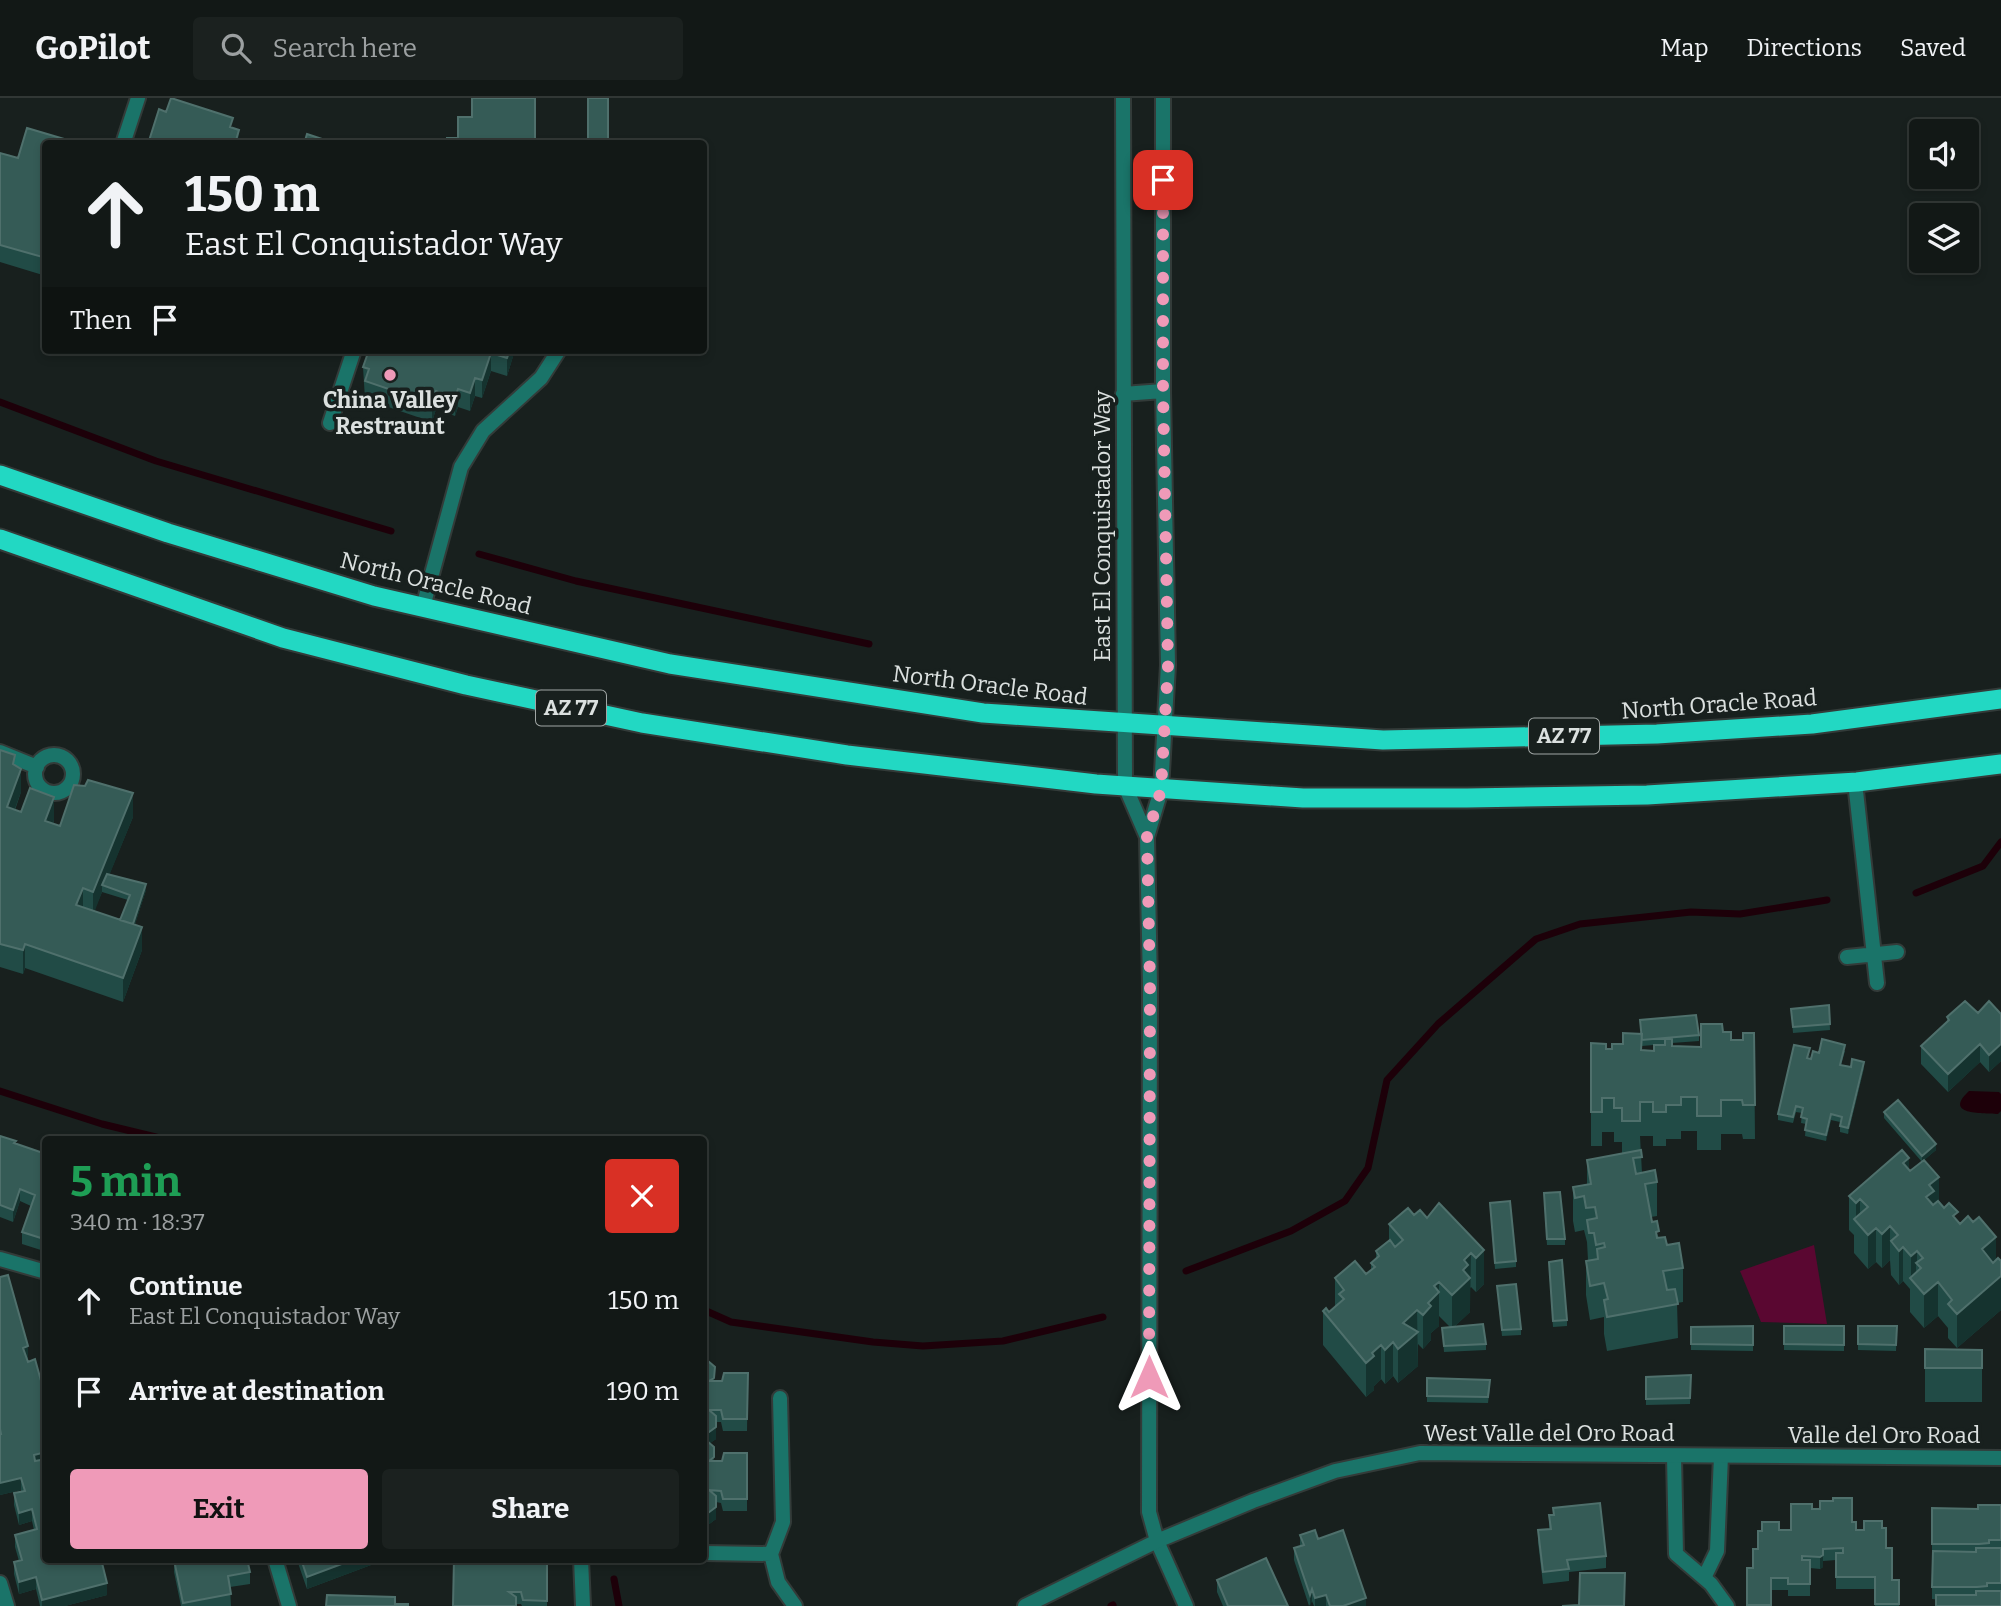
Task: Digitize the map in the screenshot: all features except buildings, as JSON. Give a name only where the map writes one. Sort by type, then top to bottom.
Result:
[{"type":"highway","name":"North Oracle Road","points":[[0,475],[181,537],[374,596],[670,664],[983,713],[1383,740],[1657,734],[1812,724],[2001,699]]},
{"type":"highway","name":"AZ 77","points":[[1,542],[283,638],[493,691],[642,723],[820,751],[1161,790],[1303,798],[1647,795],[1854,782],[2001,764]]},
{"type":"street","points":[[124,140],[138,98]]},
{"type":"street","name":"East El Conquistador Way","points":[[1123,98],[1125,786],[1147,837]]},
{"type":"street","points":[[1163,98],[1163,391],[1168,665],[1161,790],[1147,837],[1150,985],[1149,1511],[1157,1541],[1186,1606]]},
{"type":"street","points":[[330,423],[353,354]]},
{"type":"street","points":[[423,607],[461,467],[483,431],[541,378],[556,354]]},
{"type":"street","points":[[1124,394],[1163,391]]},
{"type":"street","points":[[0,752],[37,767]]},
{"type":"street","points":[[1854,782],[1877,983]]},
{"type":"street","points":[[1847,957],[1897,952]]},
{"type":"street","points":[[0,1259],[42,1271]]},
{"type":"street","points":[[780,1398],[783,1521],[771,1554],[778,1582],[795,1606]]},
{"type":"street","name":"West Valle del Oro Road","points":[[1025,1606],[1157,1541],[1253,1501],[1335,1471],[1420,1453],[1766,1457]]},
{"type":"street","points":[[1674,1456],[1676,1554],[1704,1578],[1727,1606]]},
{"type":"street","points":[[1704,1578],[1717,1550],[1721,1456]]},
{"type":"street","name":"Valle del Oro Road","points":[[1766,1457],[2001,1458]]},
{"type":"street","points":[[707,1553],[771,1554]]},
{"type":"street","points":[[276,1563],[289,1606]]},
{"type":"street","points":[[581,1563],[583,1606]]},
{"type":"street","points":[[0,1583],[8,1606]]},
{"type":"shaded area","points":[[1969,1091],[1999,1092],[2001,1111],[1998,1114],[1962,1109],[1962,1099]]},
{"type":"shaded area","points":[[1814,1245],[1827,1324],[1761,1322],[1740,1271]]},
{"type":"waterway","points":[[0,402],[156,461],[391,531]]},
{"type":"waterway","points":[[479,554],[576,581],[869,644]]},
{"type":"waterway","points":[[1916,893],[1983,866],[2001,842]]},
{"type":"waterway","points":[[1186,1271],[1291,1231],[1345,1201],[1368,1168],[1387,1080],[1438,1024],[1536,939],[1580,924],[1691,912],[1740,914],[1827,900]]},
{"type":"waterway","points":[[0,1091],[102,1124],[152,1136]]},
{"type":"waterway","points":[[707,1311],[731,1322],[873,1342],[923,1346],[1003,1341],[1103,1317]]},
{"type":"waterway","points":[[614,1579],[619,1606]]},
{"type":"place","name":"China Valley Restraunt","points":[[390,375]]},
{"type":"route","points":[[1149,1377],[1150,985],[1147,837],[1161,790],[1168,665],[1163,391],[1163,180]]}]
